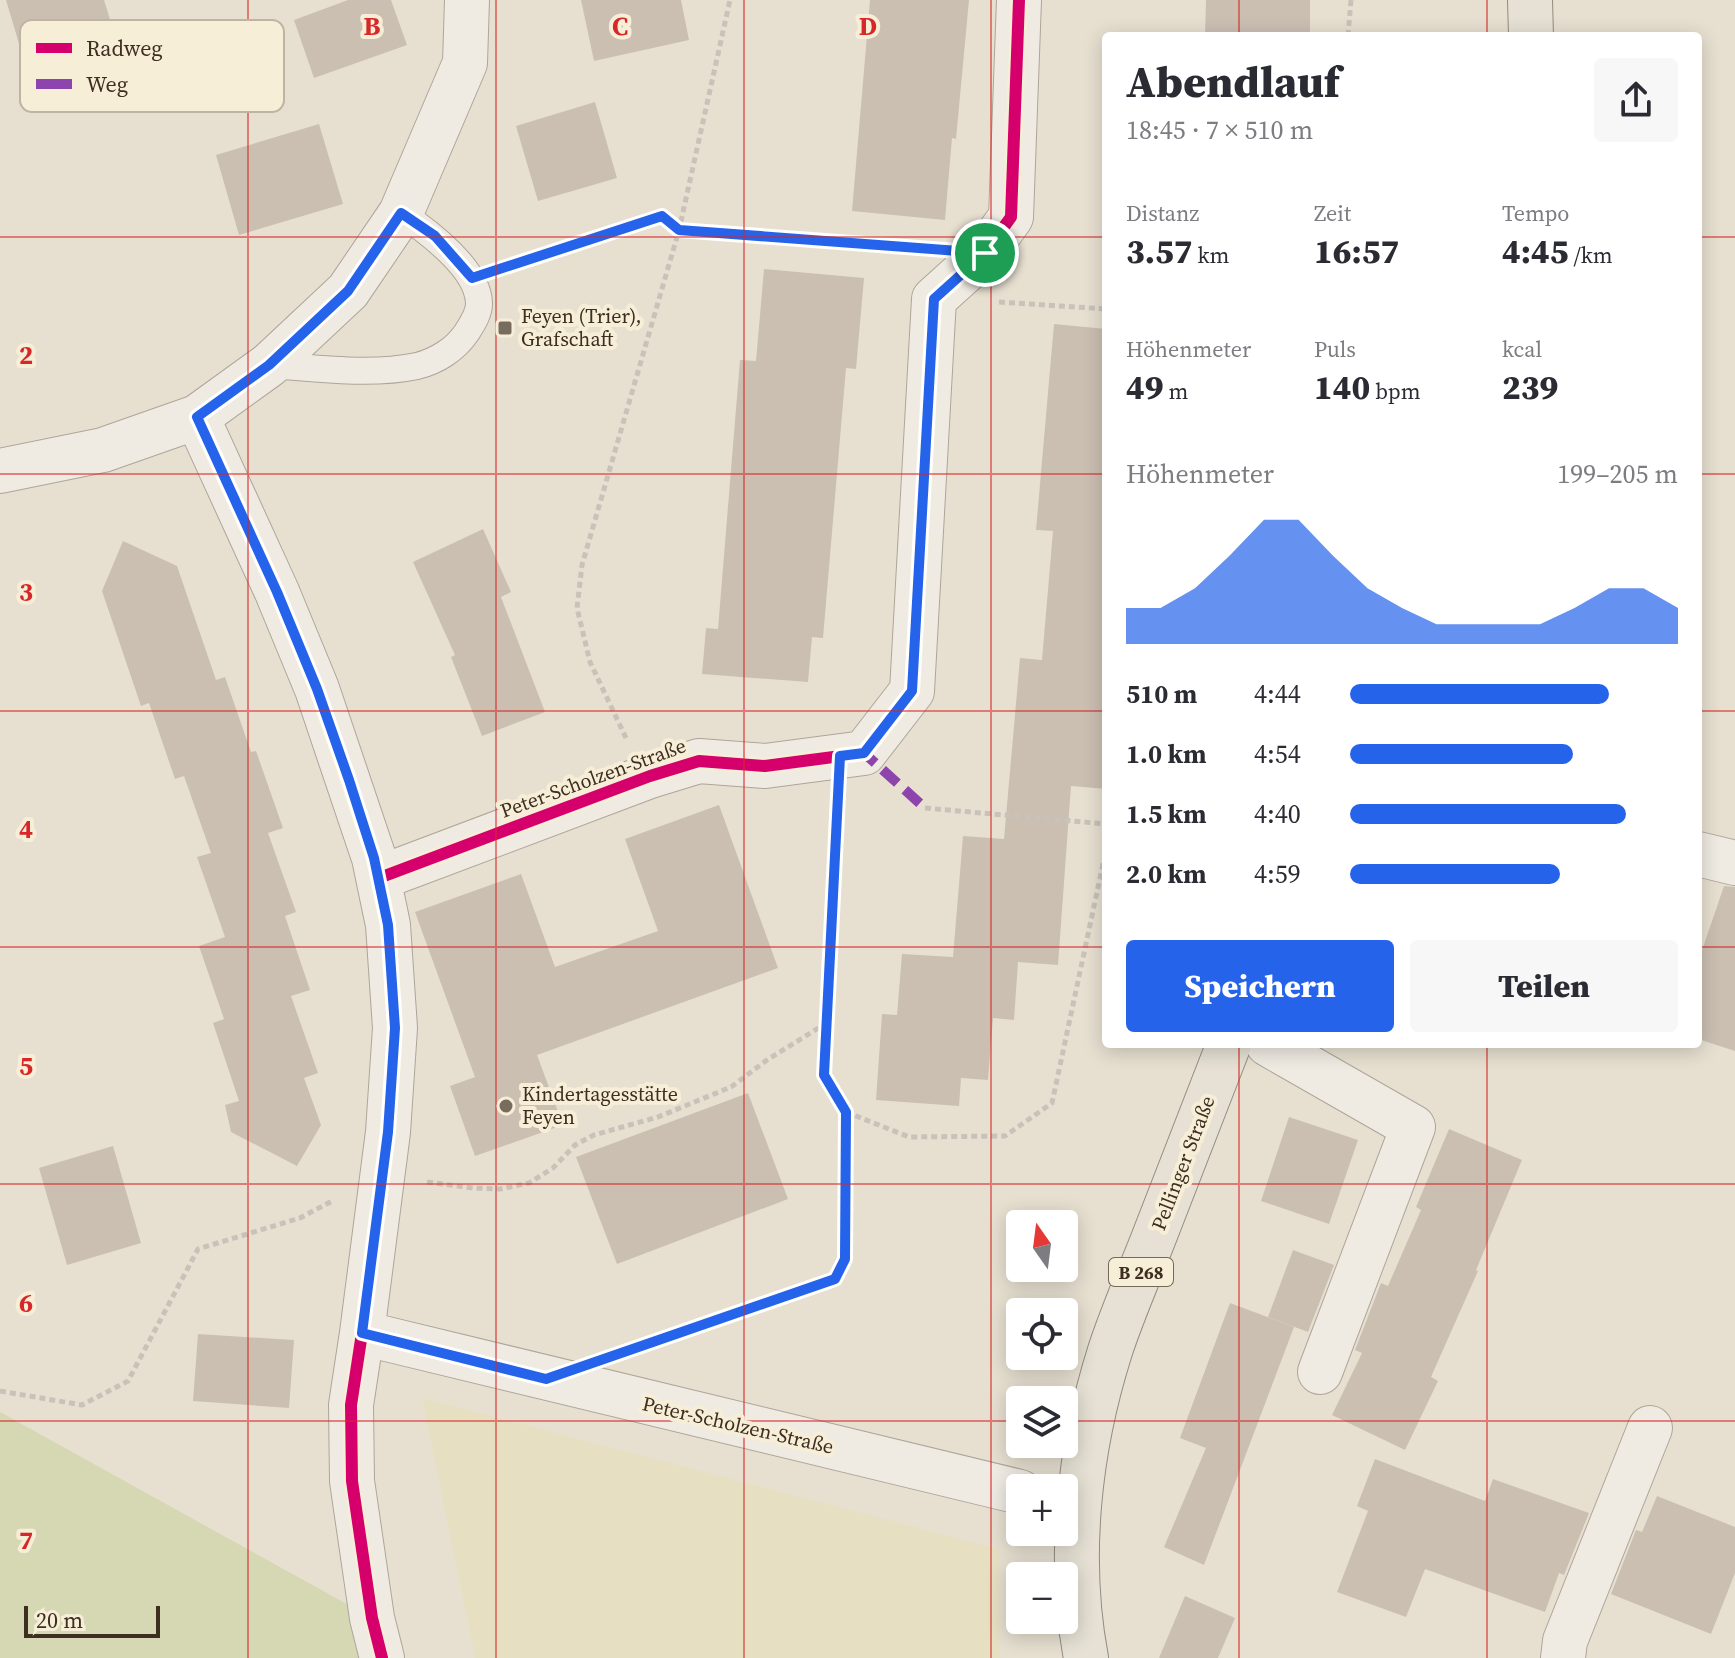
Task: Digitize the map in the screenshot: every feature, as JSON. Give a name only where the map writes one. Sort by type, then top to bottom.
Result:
[{"type":"main road","points":[[1530,0],[1531,32]]},
{"type":"main road","name":"Pellinger Straße","points":[[1078,1477],[1110,1351],[1227,1048]]},
{"type":"main road","name":"Pellinger Straße","points":[[1075,1546],[1086,1658]]},
{"type":"street","points":[[0,471],[103,450],[197,417],[269,365],[348,291],[401,213],[465,63],[467,0]]},
{"type":"street","points":[[934,299],[985,253],[1011,217],[1019,0]]},
{"type":"street","name":"Peter-Scholzen-Straße","points":[[379,878],[650,776],[699,761],[765,766],[864,753],[912,691],[934,299]]},
{"type":"street","points":[[197,417],[277,592],[317,689],[374,858],[388,925],[395,1028],[388,1132],[351,1405],[352,1481],[372,1618],[382,1658]]},
{"type":"street","points":[[1702,855],[1735,863]]},
{"type":"street","points":[[1275,1048],[1413,1127],[1320,1372]]},
{"type":"street","name":"Peter-Scholzen-Straße","points":[[362,1333],[1006,1489]]},
{"type":"street","points":[[1563,1658],[1565,1641],[1650,1428]]},
{"type":"lane","points":[[269,365],[373,371],[418,366],[443,356],[462,340],[479,306],[472,278],[435,236],[401,213]]},
{"type":"path","points":[[627,740],[590,662],[577,608],[582,565],[679,230],[730,0]]},
{"type":"path","points":[[1348,32],[1351,0]]},
{"type":"path","points":[[472,278],[662,216],[679,230],[985,253]]},
{"type":"path","points":[[934,299],[1102,309]]},
{"type":"path","points":[[618,1354],[835,1279],[845,1259],[846,1112],[824,1075],[840,756]]},
{"type":"path","points":[[925,808],[1102,824]]},
{"type":"path","points":[[846,1112],[909,1137],[1005,1136],[1052,1103],[1102,869]]},
{"type":"path","points":[[0,1391],[82,1405],[128,1381],[198,1249],[300,1218],[382,1177],[500,1189],[529,1183],[553,1168],[584,1140],[658,1117],[731,1087],[828,1022]]},
{"type":"shaded area","points":[[422,1398],[999,1549],[1000,1658],[475,1658]]},
{"type":"green space","points":[[0,1412],[372,1618],[374,1658],[0,1658]]},
{"type":"building","points":[[6,0],[104,0],[110,20],[20,20],[20,47]]},
{"type":"building","points":[[348,0],[391,0],[407,45],[314,78],[294,20]]},
{"type":"building","points":[[581,0],[681,0],[689,40],[594,61]]},
{"type":"building","points":[[870,0],[969,0],[945,220],[852,211]]},
{"type":"building","points":[[1206,0],[1310,0],[1310,32],[1205,32]]},
{"type":"building","points":[[595,102],[617,178],[538,201],[516,126]]},
{"type":"building","points":[[319,124],[343,204],[239,235],[216,155]]},
{"type":"building","points":[[764,269],[864,278],[856,369],[846,368],[823,638],[812,637],[808,682],[702,674],[706,628],[718,629],[740,360],[756,361]]},
{"type":"building","points":[[1054,324],[1102,329],[1102,789],[1071,786],[1058,965],[1018,962],[1014,1020],[993,1018],[988,1080],[961,1078],[959,1106],[876,1100],[882,1014],[897,1015],[902,954],[953,957],[963,836],[1004,839],[1020,658],[1042,660],[1053,531],[1036,530]]},
{"type":"building","points":[[483,529],[511,592],[501,597],[545,712],[482,736],[451,657],[455,655],[413,562]]},
{"type":"building","points":[[123,541],[177,566],[216,680],[225,677],[251,752],[256,751],[283,828],[268,833],[296,912],[285,916],[310,990],[291,996],[318,1073],[304,1078],[321,1125],[297,1166],[231,1132],[225,1105],[239,1101],[213,1023],[224,1019],[199,946],[225,937],[197,857],[211,853],[184,776],[175,779],[149,703],[141,706],[102,591]]},
{"type":"building","points":[[719,805],[778,968],[537,1055],[563,1125],[475,1156],[450,1086],[475,1077],[415,912],[521,874],[555,967],[658,931],[625,839]]},
{"type":"building","points":[[1724,886],[1735,887],[1735,1051],[1702,1040],[1702,950]]},
{"type":"building","points":[[748,1093],[788,1199],[617,1264],[576,1157]]},
{"type":"building","points":[[1289,1117],[1358,1140],[1329,1224],[1261,1201]]},
{"type":"building","points":[[1449,1129],[1522,1160],[1431,1377],[1438,1381],[1405,1450],[1332,1415],[1362,1353],[1355,1350],[1381,1283],[1388,1286],[1421,1210],[1416,1207]]},
{"type":"building","points":[[113,1146],[141,1243],[67,1265],[39,1168]]},
{"type":"building","points":[[1293,1250],[1334,1265],[1308,1332],[1268,1317]]},
{"type":"building","points":[[1230,1303],[1294,1327],[1204,1565],[1164,1547],[1206,1448],[1180,1438]]},
{"type":"building","points":[[198,1334],[294,1340],[289,1408],[193,1401]]},
{"type":"building","points":[[1375,1459],[1485,1501],[1493,1479],[1589,1513],[1564,1575],[1559,1573],[1545,1612],[1425,1569],[1406,1617],[1337,1592],[1368,1511],[1357,1506]]},
{"type":"building","points":[[1657,1496],[1735,1527],[1735,1573],[1711,1634],[1611,1594],[1636,1530],[1642,1532]]},
{"type":"building","points":[[1185,1596],[1235,1618],[1218,1658],[1159,1658]]},
{"type":"marked path","points":[[867,749],[864,753],[925,808]]},
{"type":"cycle path","points":[[379,878],[650,776],[699,761],[765,766],[864,753],[912,691],[934,299],[985,253],[1011,217],[1019,0]]},
{"type":"cycle path","points":[[197,417],[277,592],[317,689],[374,858],[388,925],[395,1028],[388,1132],[351,1405],[352,1481],[372,1618],[382,1658]]},
{"type":"place","name":"Feyen (Trier), Grafschaft","points":[[505,328]]},
{"type":"place","name":"Kindertagesstätte Feyen","points":[[506,1106]]},
{"type":"route","points":[[401,213],[435,236],[472,278],[662,216],[679,230],[985,253],[934,299],[912,691],[864,753],[840,756],[824,1075],[846,1112],[845,1259],[835,1279],[546,1379],[362,1333],[388,1132],[395,1028],[388,925],[374,858],[317,689],[277,592],[197,417],[269,365],[348,291],[401,213]]}]
